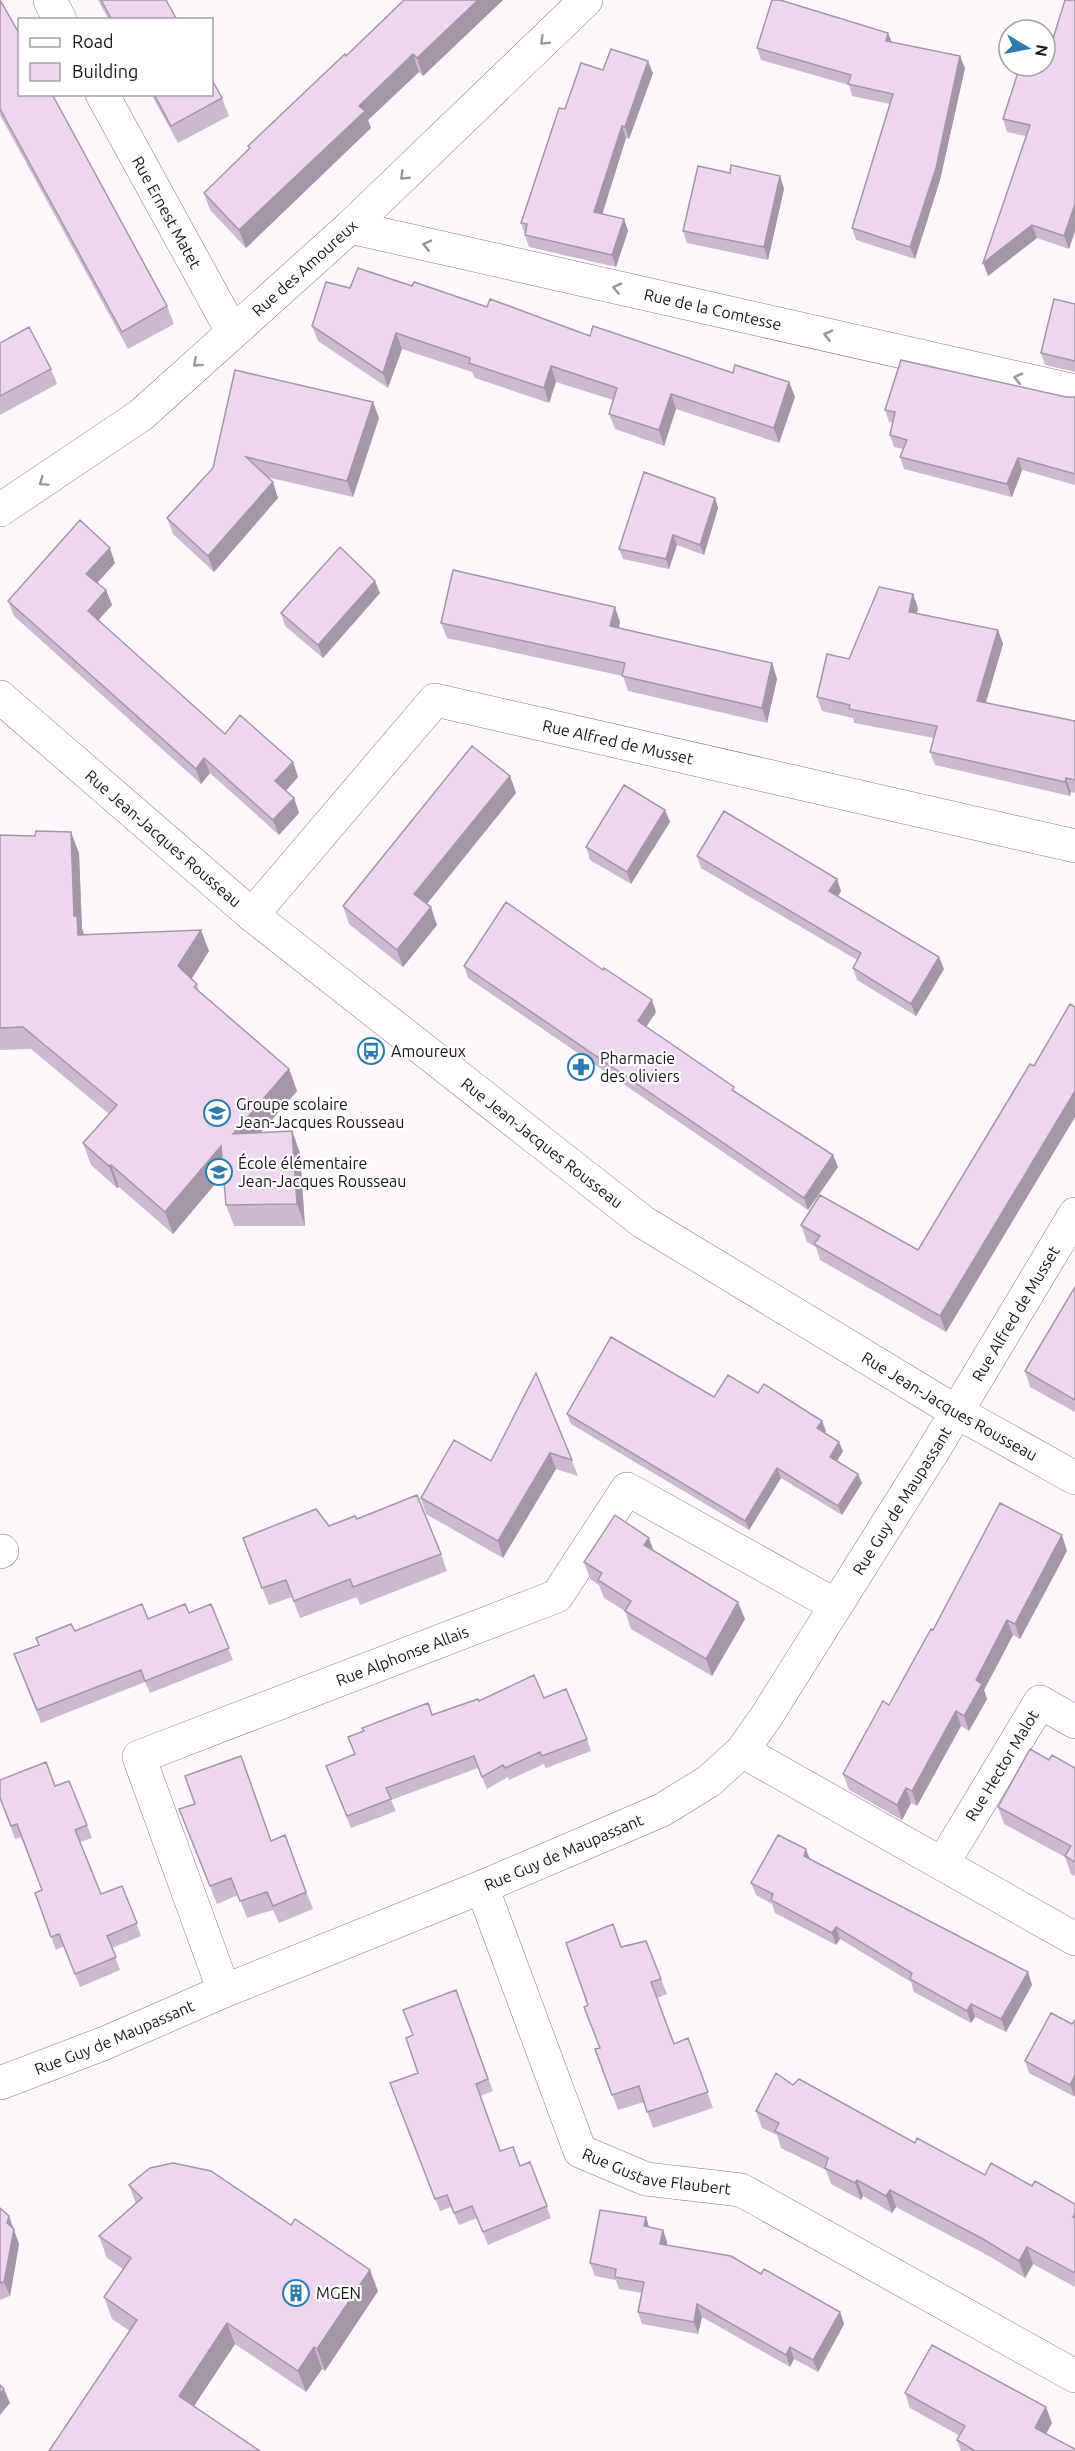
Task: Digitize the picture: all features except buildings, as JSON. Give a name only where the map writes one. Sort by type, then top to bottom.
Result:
[{"type":"street","points":[[50,0],[59,18]]},
{"type":"street","name":"Rue des Amoureux","points":[[0,510],[141,415],[350,227],[586,0]]},
{"type":"street","name":"Rue Ernest Matet","points":[[103,96],[232,332]]},
{"type":"street","name":"Rue de la Comtesse","points":[[350,227],[1075,391]]},
{"type":"street","name":"Rue Jean-Jacques Rousseau","points":[[0,697],[252,915],[643,1222],[955,1411],[1075,1478]]},
{"type":"street","name":"Rue Alfred de Musset","points":[[252,915],[435,699],[1075,846]]},
{"type":"street","name":"Rue Alfred de Musset","points":[[955,1411],[1075,1214]]},
{"type":"street","name":"Rue Guy de Maupassant","points":[[0,2083],[105,2043],[224,1991],[482,1887],[662,1810],[709,1781],[742,1751],[955,1411]]},
{"type":"street","name":"Rue Alphonse Allais","points":[[224,1991],[139,1757],[557,1596],[627,1489],[835,1605]]},
{"type":"street","name":"Rue Hector Malot","points":[[943,1863],[1040,1702],[1075,1722]]},
{"type":"street","points":[[742,1751],[1075,1939]]},
{"type":"street","name":"Rue Gustave Flaubert","points":[[482,1887],[580,2151],[646,2179],[741,2190],[1075,2376]]},
{"type":"place","name":"Amoureux","points":[[371,1051]]},
{"type":"place","name":"Pharmacie des oliviers","points":[[581,1067]]},
{"type":"place","name":"Groupe scolaire Jean-Jacques Rousseau","points":[[217,1113]]},
{"type":"place","name":"École élémentaire Jean-Jacques Rousseau","points":[[219,1172]]},
{"type":"place","name":"MGEN","points":[[296,2293]]}]
